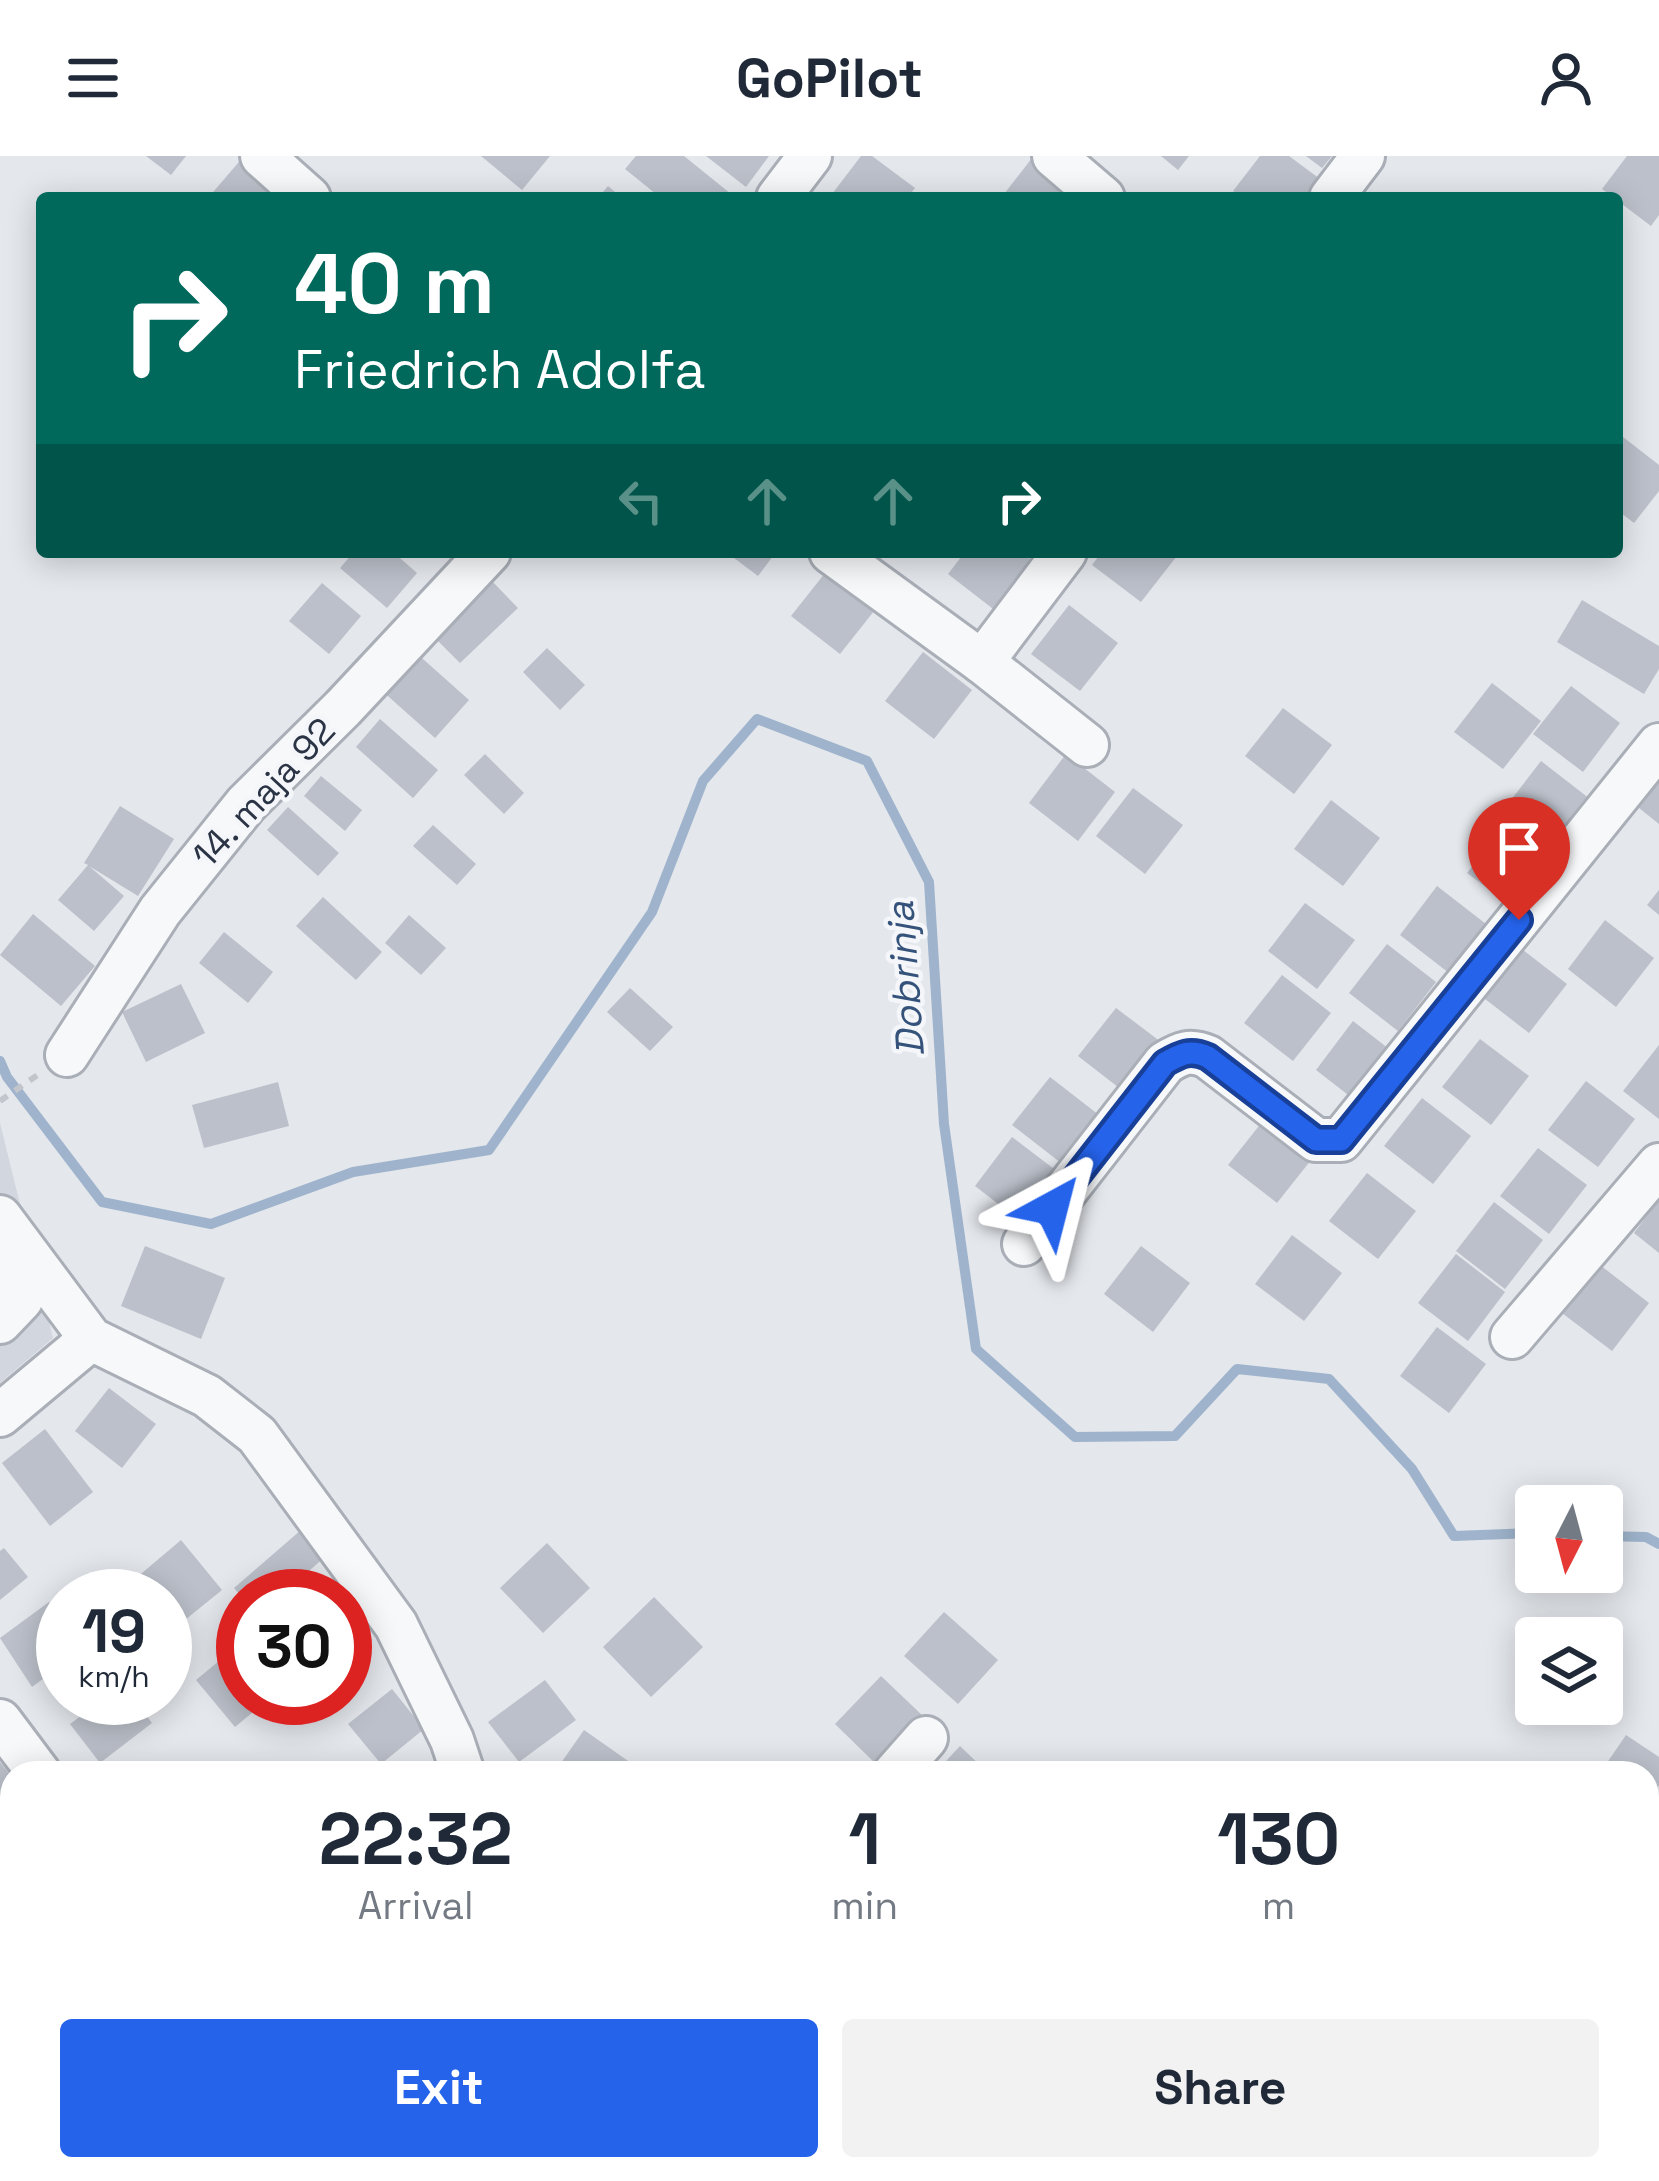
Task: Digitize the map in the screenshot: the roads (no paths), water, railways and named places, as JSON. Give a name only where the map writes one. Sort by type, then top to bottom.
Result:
[{"type":"street","points":[[262,156],[302,192]]},
{"type":"street","points":[[783,192],[811,156]]},
{"type":"street","points":[[1054,156],[1096,192]]},
{"type":"street","points":[[1336,192],[1363,156]]},
{"type":"street","name":"14. maja 92","points":[[67,1055],[160,911],[246,804],[344,708],[483,558]]},
{"type":"street","points":[[839,558],[1087,745]]},
{"type":"street","points":[[982,662],[1060,558]]},
{"type":"street","points":[[1024,1244],[1165,1063],[1181,1054],[1195,1051],[1208,1057],[1316,1140],[1341,1140],[1659,745]]},
{"type":"street","points":[[1512,1337],[1659,1165]]},
{"type":"street","points":[[0,1217],[91,1340],[207,1396],[256,1435],[396,1624],[459,1761]]},
{"type":"street","points":[[0,1258],[17,1282],[21,1300],[0,1322]]},
{"type":"street","points":[[0,1415],[91,1340]]},
{"type":"street","points":[[0,1721],[30,1761]]},
{"type":"street","points":[[906,1761],[926,1738]]},
{"type":"waterway","name":"Dobrinja","points":[[0,1061],[7,1077],[102,1202],[211,1224],[353,1172],[489,1150],[652,912],[703,781],[757,719],[867,761],[929,882],[944,1124],[976,1349],[1075,1437],[1175,1436],[1237,1369],[1329,1379],[1412,1469],[1454,1536],[1515,1534]]},
{"type":"waterway","name":"Dobrinja","points":[[1623,1536],[1646,1537],[1659,1544]]}]
